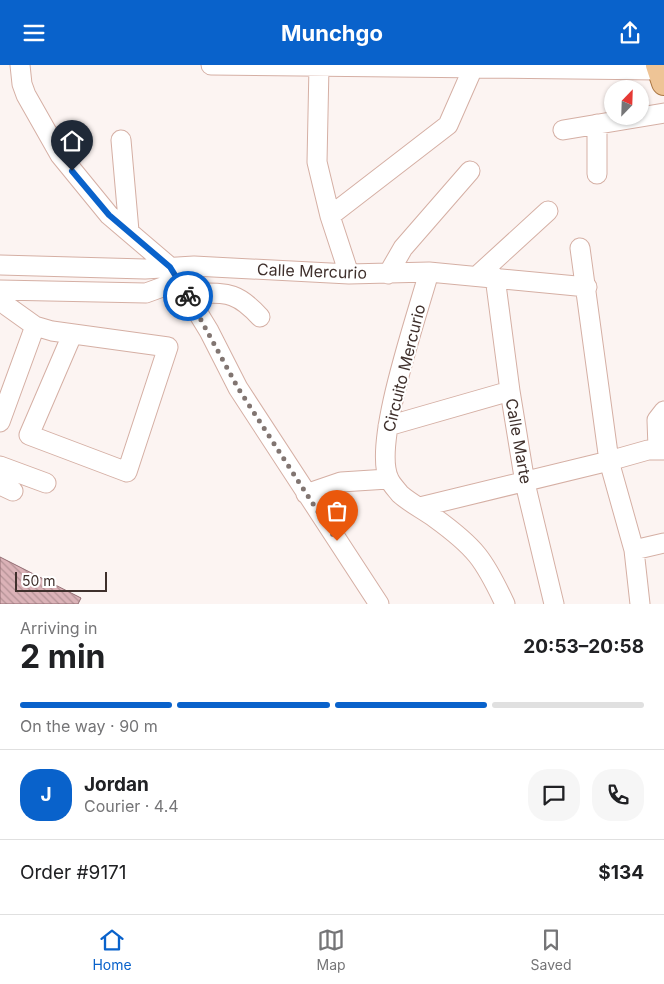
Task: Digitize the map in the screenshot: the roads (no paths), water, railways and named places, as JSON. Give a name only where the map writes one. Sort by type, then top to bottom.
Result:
[{"type":"street","points":[[20,65],[22,84],[26,95],[60,155],[109,215],[129,231],[178,280],[229,373],[379,604]]},
{"type":"street","points":[[211,65],[404,65],[660,73]]},
{"type":"street","points":[[319,65],[317,161],[330,215],[349,273]]},
{"type":"street","points":[[330,215],[448,125],[473,68]]},
{"type":"street","points":[[563,130],[664,113]]},
{"type":"street","points":[[597,124],[598,174]]},
{"type":"street","points":[[121,140],[129,231]]},
{"type":"street","points":[[388,274],[402,248],[470,171]]},
{"type":"street","points":[[486,276],[548,211]]},
{"type":"street","points":[[580,248],[587,287],[609,461],[634,550],[640,604]]},
{"type":"street","points":[[0,265],[145,269],[231,294],[245,300],[260,317]]},
{"type":"street","name":"Calle Mercurio","points":[[178,280],[194,266],[388,274],[429,272]]},
{"type":"street","points":[[429,272],[587,287]]},
{"type":"street","name":"Circuito Mercurio","points":[[388,479],[385,458],[388,426],[429,272]]},
{"type":"street","name":"Calle Marte","points":[[486,276],[510,391],[525,483],[554,604]]},
{"type":"street","points":[[5,303],[146,293],[178,280]]},
{"type":"street","points":[[5,303],[35,326],[72,335],[103,337],[168,347],[127,472],[29,435],[72,335]]},
{"type":"street","points":[[34,423],[2,416],[35,326]]},
{"type":"street","points":[[388,426],[510,391]]},
{"type":"street","points":[[420,507],[661,449],[657,420],[664,411]]},
{"type":"street","points":[[0,466],[46,483]]},
{"type":"street","points":[[306,494],[341,482],[388,479],[401,494],[474,549],[488,567],[505,604]]},
{"type":"street","points":[[634,550],[664,543]]}]
